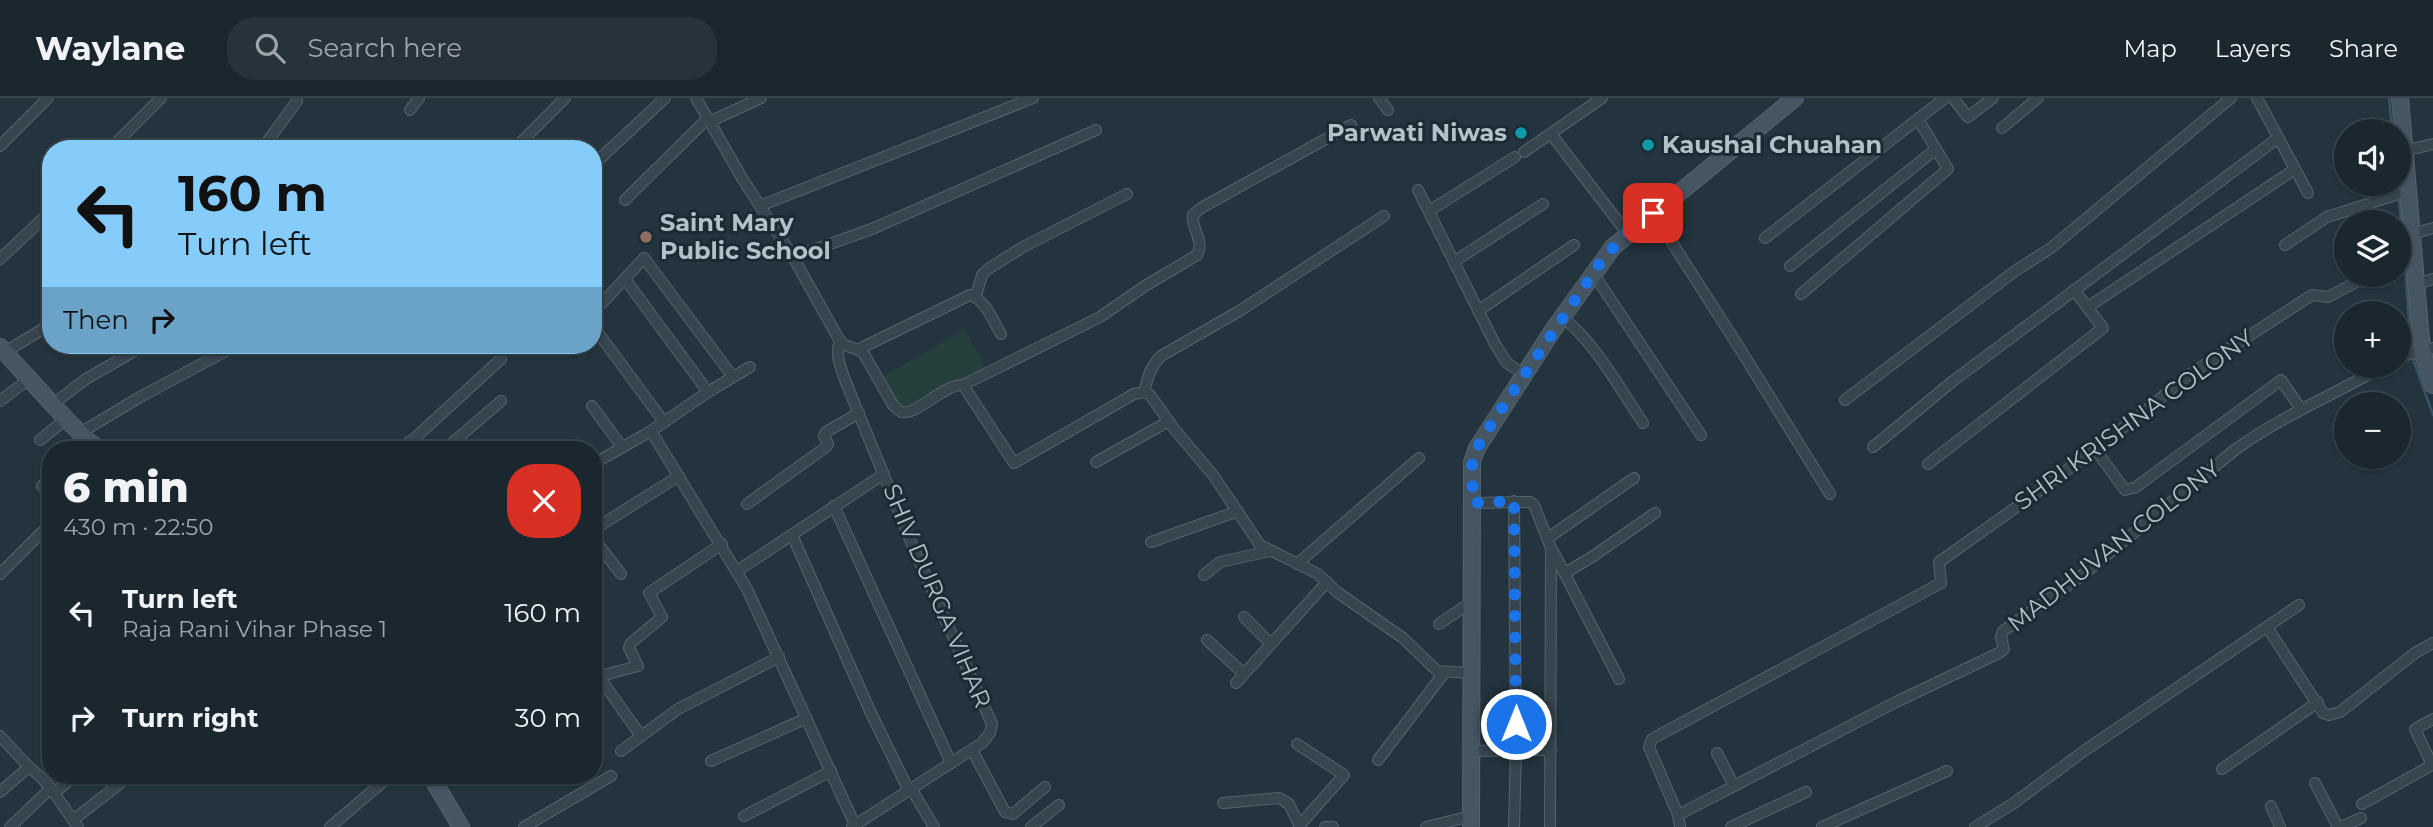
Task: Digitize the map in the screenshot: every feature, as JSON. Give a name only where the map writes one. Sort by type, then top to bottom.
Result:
[{"type":"street","points":[[0,146],[48,98]]},
{"type":"street","points":[[119,140],[162,98]]},
{"type":"street","points":[[410,110],[419,98]]},
{"type":"street","points":[[523,140],[565,98]]},
{"type":"street","points":[[602,157],[665,98]]},
{"type":"street","points":[[696,98],[793,257],[840,341],[864,354],[893,405],[903,413],[1100,317],[1135,292],[1197,255],[1200,240],[1192,223],[1193,215],[1201,208],[1351,125]]},
{"type":"street","points":[[625,200],[708,120],[761,98]]},
{"type":"street","points":[[760,206],[1032,98]]},
{"type":"street","points":[[1380,98],[1388,110]]},
{"type":"street","points":[[1429,211],[1551,134],[1602,98]]},
{"type":"street","points":[[1426,827],[1471,822],[1472,462],[1477,448],[1519,371],[1607,254],[1627,233],[1795,98]]},
{"type":"street","points":[[1765,239],[1945,98]]},
{"type":"street","points":[[1953,98],[1969,117],[1993,98]]},
{"type":"street","points":[[2002,128],[2038,98]]},
{"type":"street","points":[[1845,400],[2015,271],[2051,248],[2231,98]]},
{"type":"street","points":[[2257,98],[2308,193]]},
{"type":"street","points":[[2400,98],[2402,119]]},
{"type":"street","points":[[268,140],[297,101]]},
{"type":"street","points":[[1801,294],[1948,169],[1918,119]]},
{"type":"street","points":[[793,257],[872,229],[1096,130]]},
{"type":"street","points":[[1551,134],[1627,233]]},
{"type":"street","points":[[1873,447],[1953,381],[2278,138]]},
{"type":"street","points":[[2411,149],[2433,144]]},
{"type":"street","points":[[1790,266],[1936,149]]},
{"type":"street","points":[[2088,307],[2295,169]]},
{"type":"street","points":[[1418,190],[1507,363],[1519,371]]},
{"type":"street","points":[[976,296],[982,275],[988,269],[1023,247],[1127,194]]},
{"type":"street","points":[[2285,245],[2327,217],[2392,196]]},
{"type":"street","points":[[2402,196],[2413,234],[2411,242]]},
{"type":"street","points":[[1455,261],[1543,204]]},
{"type":"street","points":[[1653,213],[1830,494]]},
{"type":"street","points":[[1144,392],[1148,375],[1161,356],[1241,310],[1384,216]]},
{"type":"street","points":[[0,259],[42,219]]},
{"type":"street","points":[[2413,234],[2433,229]]},
{"type":"street","points":[[1478,311],[1574,245]]},
{"type":"street","points":[[602,303],[644,258],[733,377]]},
{"type":"street","points":[[2411,270],[2416,284],[2415,352],[2433,385]]},
{"type":"street","points":[[1593,273],[1702,435]]},
{"type":"street","points":[[625,279],[708,391]]},
{"type":"street","points":[[2416,284],[2433,279]]},
{"type":"street","name":"SHRI KRISHNA COLONY","points":[[1679,821],[1650,747],[1652,739],[1941,583],[1940,562],[2095,449],[2187,376],[2312,295],[2328,298],[2348,287]]},
{"type":"street","points":[[1928,464],[2103,328],[2074,290]]},
{"type":"street","points":[[859,349],[970,295],[976,296],[1001,334]]},
{"type":"street","points":[[1562,317],[1573,325],[1584,339],[1643,423]]},
{"type":"street","points":[[42,328],[1,349],[85,441]]},
{"type":"street","points":[[602,338],[664,422]]},
{"type":"street","name":"SHIV DURGA VIHAR","points":[[840,341],[837,347],[838,357],[859,413],[916,554],[992,724],[990,733],[982,743],[858,825]]},
{"type":"street","points":[[53,404],[86,379],[129,354]]},
{"type":"street","points":[[89,441],[140,397],[220,354]]},
{"type":"street","points":[[410,441],[501,359]]},
{"type":"street","points":[[602,459],[652,431],[708,391],[750,367]]},
{"type":"street","points":[[0,401],[30,378]]},
{"type":"street","name":"MADHUVAN COLONY","points":[[1679,821],[1734,786],[1896,702],[1999,653],[2004,649],[2001,637],[2003,631],[2080,577],[2236,449],[2301,409],[2364,378]]},
{"type":"street","points":[[2095,449],[2125,490],[2136,487],[2281,380],[2301,409]]},
{"type":"street","points":[[963,385],[1014,463],[1134,394],[1144,392],[1150,395],[1198,455],[1260,545],[1318,574],[1337,592],[1403,638],[1431,668],[1444,673],[1472,673]]},
{"type":"street","points":[[454,441],[501,401]]},
{"type":"street","points":[[592,405],[622,447]]},
{"type":"street","points":[[747,504],[826,447],[826,432],[859,413]]},
{"type":"street","points":[[40,440],[66,419]]},
{"type":"street","points":[[1096,461],[1169,421]]},
{"type":"street","points":[[652,431],[737,571],[858,825]]},
{"type":"street","points":[[1297,564],[1419,457]]},
{"type":"street","points":[[737,571],[884,474]]},
{"type":"street","points":[[602,524],[679,476]]},
{"type":"street","points":[[1550,543],[1634,478]]},
{"type":"street","points":[[1473,503],[1514,501],[1530,502],[1534,505],[1550,543],[1619,679]]},
{"type":"street","points":[[1514,501],[1514,827]]},
{"type":"street","points":[[834,506],[951,764]]},
{"type":"street","points":[[1151,542],[1238,511]]},
{"type":"street","points":[[1565,573],[1655,513]]},
{"type":"street","points":[[0,574],[42,532]]},
{"type":"street","points":[[792,535],[870,711],[910,790],[934,827]]},
{"type":"street","points":[[1550,543],[1550,827]]},
{"type":"street","points":[[602,676],[638,666],[629,648],[631,643],[661,619],[662,615],[649,593],[722,544]]},
{"type":"street","points":[[602,549],[621,573]]},
{"type":"street","points":[[1204,575],[1220,562],[1270,551]]},
{"type":"street","points":[[1208,640],[1240,678],[1327,582]]},
{"type":"street","points":[[1439,624],[1473,601]]},
{"type":"street","points":[[1975,827],[2014,803],[2084,751],[2299,605]]},
{"type":"street","points":[[1244,617],[1271,644]]},
{"type":"street","points":[[2267,627],[2323,713],[2329,715],[2340,712],[2415,653],[2433,643]]},
{"type":"street","points":[[621,751],[678,709],[779,657]]},
{"type":"street","points":[[1378,760],[1444,673]]},
{"type":"street","points":[[602,686],[641,736]]},
{"type":"street","points":[[2222,769],[2318,702]]},
{"type":"street","points":[[711,761],[807,718]]},
{"type":"street","points":[[2362,804],[2432,765],[2415,729],[2433,719]]},
{"type":"street","points":[[2,741],[42,779]]},
{"type":"street","points":[[1223,803],[1279,799],[1289,804],[1299,826],[1344,775],[1297,744]]},
{"type":"street","points":[[972,750],[1005,812],[1013,814],[1045,787]]},
{"type":"street","points":[[1471,751],[1551,750]]},
{"type":"street","points":[[1717,753],[1734,786]]},
{"type":"street","points":[[0,792],[29,767]]},
{"type":"street","points":[[744,816],[831,771]]},
{"type":"street","points":[[1822,827],[1947,771]]},
{"type":"street","points":[[602,781],[611,776]]},
{"type":"street","points":[[2315,783],[2339,827],[2361,818]]},
{"type":"street","points":[[47,784],[75,824],[121,784]]},
{"type":"street","points":[[10,827],[62,784]]},
{"type":"street","points":[[330,827],[380,784]]},
{"type":"street","points":[[435,784],[461,827]]},
{"type":"street","points":[[524,827],[597,784]]},
{"type":"street","points":[[1731,827],[1806,792]]},
{"type":"street","points":[[1031,827],[1059,805]]},
{"type":"street","points":[[2271,806],[2280,827]]},
{"type":"street","points":[[1325,827],[1333,827]]},
{"type":"green space","points":[[965,329],[986,368],[968,379],[952,381],[907,408],[896,402],[882,377]]},
{"type":"waterway","points":[[2389,98],[2391,119]]},
{"type":"waterway","points":[[2399,199],[2400,210]]},
{"type":"waterway","points":[[2407,287],[2408,301]]},
{"type":"waterway","points":[[2412,356],[2433,415]]},
{"type":"place","name":"Parwati Niwas","points":[[1521,133]]},
{"type":"place","name":"Kaushal Chuahan","points":[[1648,145]]},
{"type":"place","name":"Saint Mary Public School","points":[[646,237]]},
{"type":"route","points":[[1516,724],[1514,501],[1473,503],[1472,462],[1477,448],[1502,406],[1602,260],[1627,233],[1653,213]]}]
